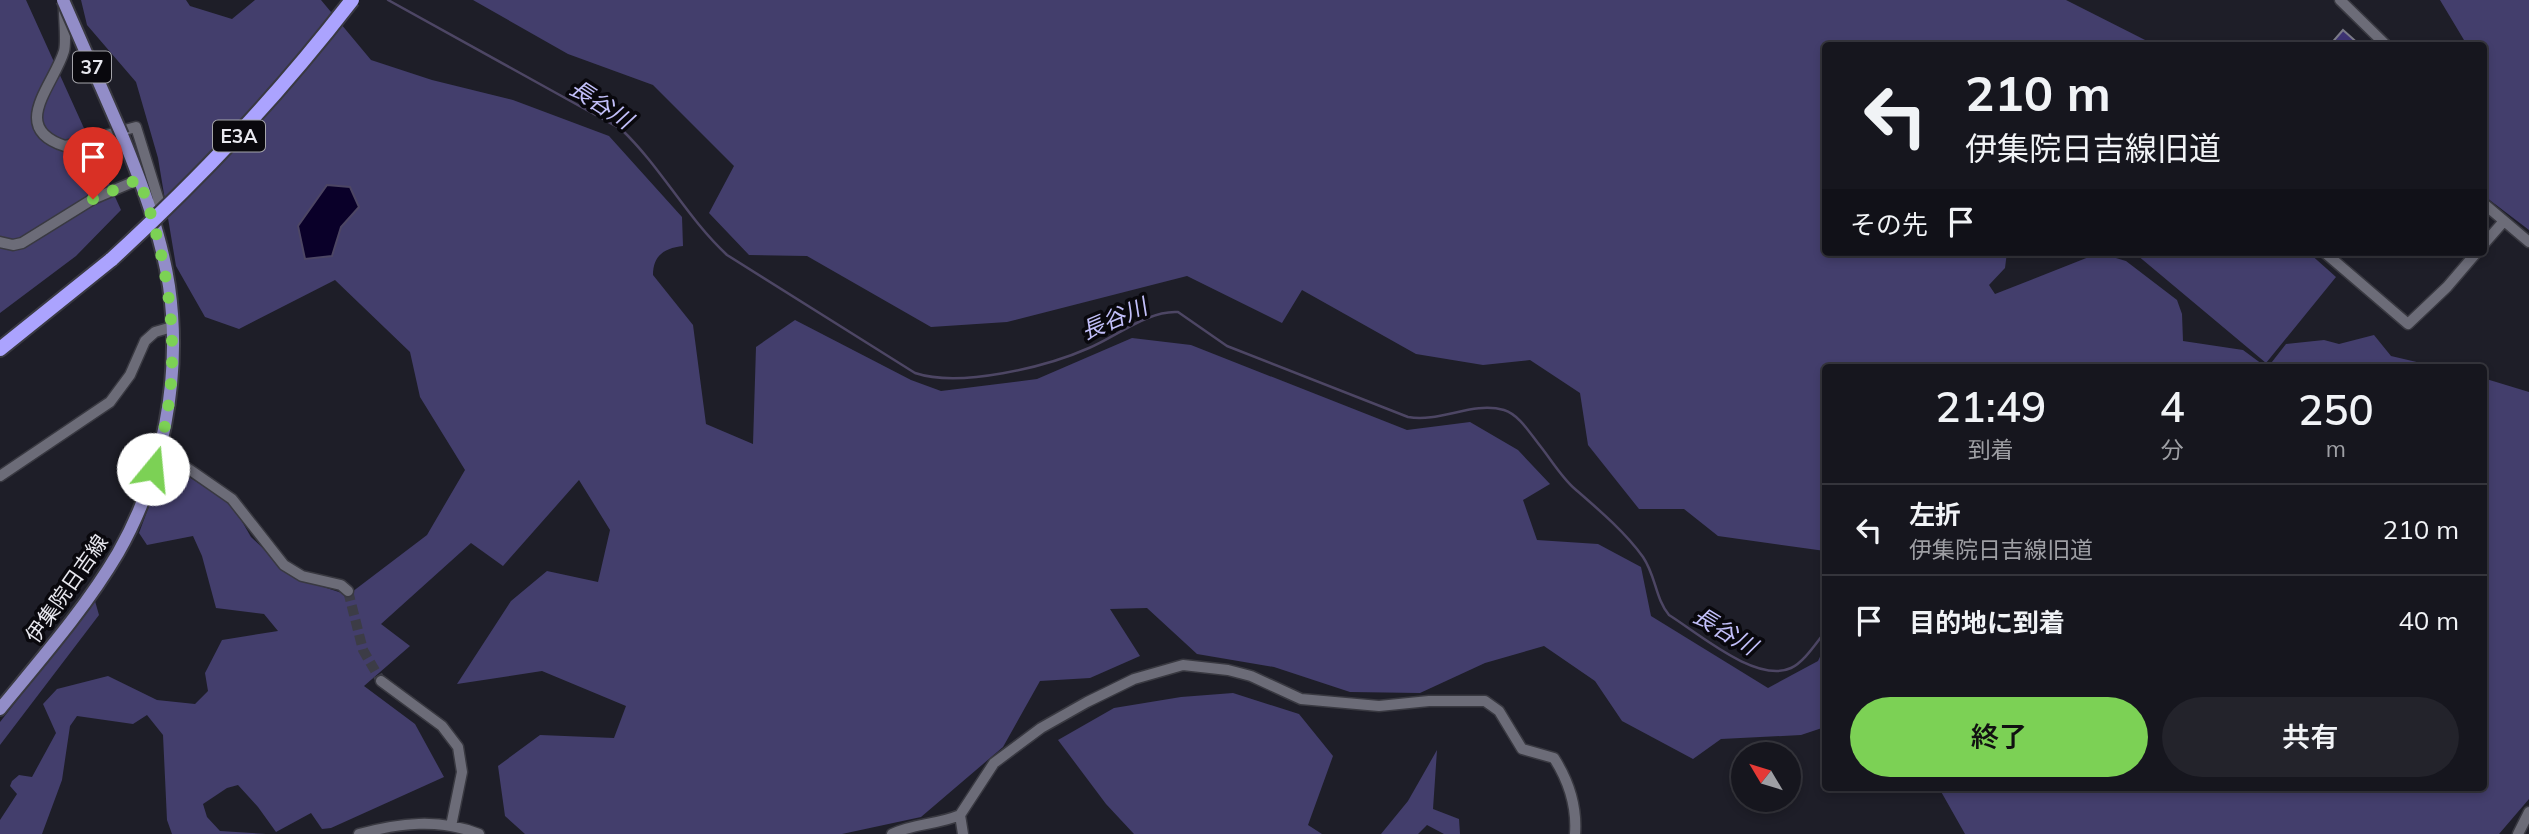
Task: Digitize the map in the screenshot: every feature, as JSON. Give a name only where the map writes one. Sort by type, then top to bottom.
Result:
[{"type":"highway","name":"E3A","points":[[0,349],[112,259],[181,195],[242,134],[295,74],[352,0]]},
{"type":"main road","name":"伊集院日吉線","points":[[0,709],[87,600],[117,554],[138,509],[160,449],[172,379],[169,287],[150,208],[64,0]]},
{"type":"street","points":[[64,0],[62,18],[65,48],[38,105],[36,118],[41,130],[50,139],[65,146],[136,127],[159,201],[150,208]]},
{"type":"street","points":[[2340,0],[2383,42]]},
{"type":"street","points":[[0,242],[13,246],[22,243],[93,199],[139,179]]},
{"type":"street","points":[[2487,206],[2529,242]]},
{"type":"street","points":[[2487,240],[2504,221]]},
{"type":"street","points":[[2329,256],[2409,324],[2474,256]]},
{"type":"street","points":[[0,476],[110,402],[130,375],[145,341],[155,332],[172,327]]},
{"type":"street","points":[[160,449],[232,499],[284,565],[302,576],[341,585],[348,591]]},
{"type":"street","points":[[892,834],[909,825],[945,822],[960,816],[994,763],[1041,728],[1134,680],[1183,664],[1251,676],[1301,699],[1379,706],[1429,701],[1485,701],[1499,711],[1522,748],[1554,758],[1567,779],[1576,823],[1575,834]]},
{"type":"street","points":[[381,681],[442,726],[458,747],[462,772],[451,825]]},
{"type":"street","points":[[2518,834],[2529,812]]},
{"type":"street","points":[[960,816],[963,834]]},
{"type":"street","points":[[359,834],[400,824],[451,825],[479,834]]},
{"type":"shaded area","points":[[0,0],[26,0],[121,210],[76,256],[0,313]]},
{"type":"shaded area","points":[[81,0],[186,0],[190,6],[232,19],[255,0],[321,0],[371,60],[432,80],[513,100],[609,136],[682,217],[683,246],[661,254],[655,262],[653,275],[693,325],[706,424],[753,444],[756,347],[795,320],[911,380],[941,391],[1037,379],[1132,338],[1191,345],[1407,430],[1470,422],[1518,450],[1550,484],[1523,500],[1537,540],[1598,544],[1641,567],[1651,616],[1768,688],[1818,661],[1822,652],[1822,728],[1801,735],[1721,739],[1693,759],[1622,721],[1595,681],[1544,646],[1485,663],[1420,693],[1350,692],[1274,667],[1197,654],[1147,608],[1110,609],[1140,656],[1090,678],[1040,681],[1003,747],[921,817],[842,834],[525,834],[505,816],[498,766],[540,735],[614,738],[626,706],[542,671],[457,684],[511,601],[547,571],[598,582],[610,530],[579,480],[503,566],[471,543],[381,624],[410,646],[364,686],[415,724],[444,777],[331,828],[322,829],[311,813],[276,832],[238,785],[227,788],[203,804],[207,817],[220,831],[266,834],[172,834],[167,820],[163,735],[147,715],[133,724],[77,716],[70,726],[62,780],[42,834],[0,834],[0,820],[17,794],[10,786],[12,781],[19,775],[32,777],[56,733],[43,704],[57,689],[108,676],[157,700],[195,704],[208,691],[205,673],[222,640],[278,631],[264,614],[216,608],[202,556],[193,536],[147,545],[139,533],[162,471],[170,465],[232,504],[251,537],[293,577],[348,595],[427,535],[465,470],[420,397],[410,352],[335,280],[239,329],[205,317],[176,266],[158,158],[136,82],[87,25]]},
{"type":"shaded area","points":[[473,0],[2066,0],[2149,42],[1822,42],[1822,256],[2006,256],[2005,268],[1989,285],[1995,294],[2091,256],[2109,256],[2126,261],[2177,300],[2182,314],[2183,341],[2243,350],[2262,364],[1822,364],[1822,551],[1718,536],[1684,509],[1639,509],[1588,445],[1580,393],[1530,360],[1483,365],[1416,354],[1302,290],[1282,323],[1187,276],[1007,322],[931,327],[807,256],[749,255],[709,213],[734,166],[653,85],[568,54]]},
{"type":"shaded area","points":[[2440,0],[2529,0],[2529,230],[2487,198],[2487,42],[2465,42]]},
{"type":"shaded area","points":[[327,185],[350,187],[359,207],[341,227],[332,256],[305,259],[298,226]]},
{"type":"shaded area","points":[[2138,256],[2312,256],[2336,277],[2266,363]]},
{"type":"shaded area","points":[[2374,335],[2391,356],[2425,364],[2270,364],[2286,344],[2324,340],[2339,344]]},
{"type":"shaded area","points":[[2487,379],[2529,392],[2529,799],[2499,834],[1965,834],[1941,791],[2487,791]]},
{"type":"shaded area","points":[[95,601],[99,615],[0,745],[0,722]]},
{"type":"shaded area","points":[[1233,693],[1299,714],[1333,756],[1308,825],[1322,834],[1134,834],[1106,804],[1058,740],[1114,708],[1181,697]]},
{"type":"shaded area","points":[[1437,750],[1433,809],[1459,819],[1460,834],[1444,834],[1427,825],[1418,834],[1381,834],[1408,801]]},
{"type":"building","points":[[2343,30],[2356,42],[2332,42]]},
{"type":"waterway","name":"長谷川","points":[[388,0],[621,129],[649,160],[699,225],[727,255],[915,373],[934,377],[978,377],[1027,368],[1089,348],[1155,315],[1178,312],[1227,346],[1408,417],[1432,417],[1480,408],[1504,410],[1515,416],[1570,485],[1611,521],[1643,557],[1669,615],[1745,663],[1777,671],[1791,668],[1805,657],[1822,636]]},
{"type":"tunnel","points":[[348,591],[363,650],[381,681]]},
{"type":"route","points":[[93,199],[139,179],[162,253],[169,287],[172,379],[168,412],[153,469]]}]
